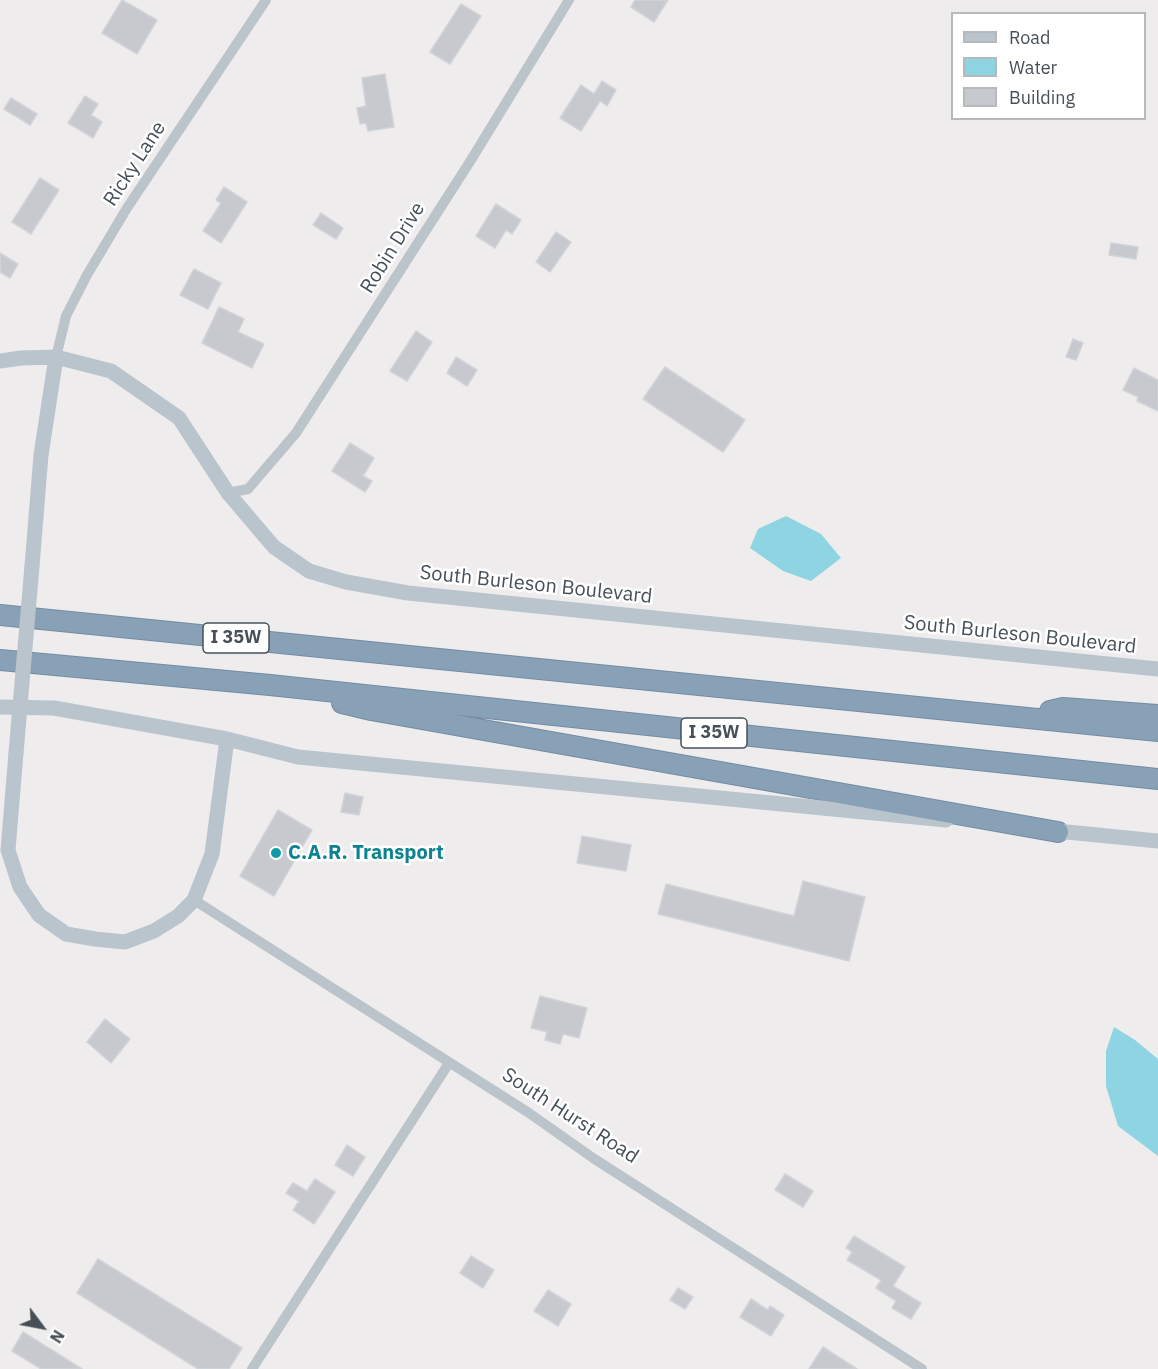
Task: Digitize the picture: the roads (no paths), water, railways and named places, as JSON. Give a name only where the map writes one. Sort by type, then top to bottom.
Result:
[{"type":"highway","name":"I 35W","points":[[0,615],[1158,731]]},
{"type":"highway","name":"I 35W","points":[[0,660],[270,685],[1158,779]]},
{"type":"highway","points":[[270,685],[371,710],[1058,832]]},
{"type":"highway","points":[[1017,717],[1063,708],[1158,715]]},
{"type":"main road","name":"South Burleson Boulevard","points":[[0,361],[56,357],[111,371],[179,418],[228,493],[274,547],[309,571],[346,582],[427,595],[1158,669]]},
{"type":"main road","points":[[56,357],[41,455],[8,850],[20,887],[39,915],[66,934],[125,942],[154,931],[178,916],[194,900],[212,854],[227,739]]},
{"type":"main road","points":[[0,707],[54,708],[227,739],[298,757],[1158,841]]},
{"type":"street","name":"Ricky Lane","points":[[56,357],[66,316],[87,275],[127,208],[266,0]]},
{"type":"street","name":"Robin Drive","points":[[228,493],[248,489],[271,465],[296,433],[471,160],[569,0]]},
{"type":"street","name":"South Hurst Road","points":[[194,900],[922,1369]]},
{"type":"street","points":[[252,1369],[449,1063]]},
{"type":"water","points":[[786,516],[821,534],[841,558],[811,581],[783,571],[750,548],[758,529]]},
{"type":"water","points":[[1114,1027],[1135,1040],[1158,1059],[1158,1156],[1118,1126],[1106,1086],[1106,1051]]},
{"type":"place","name":"C.A.R. Transport","points":[[276,853]]}]
